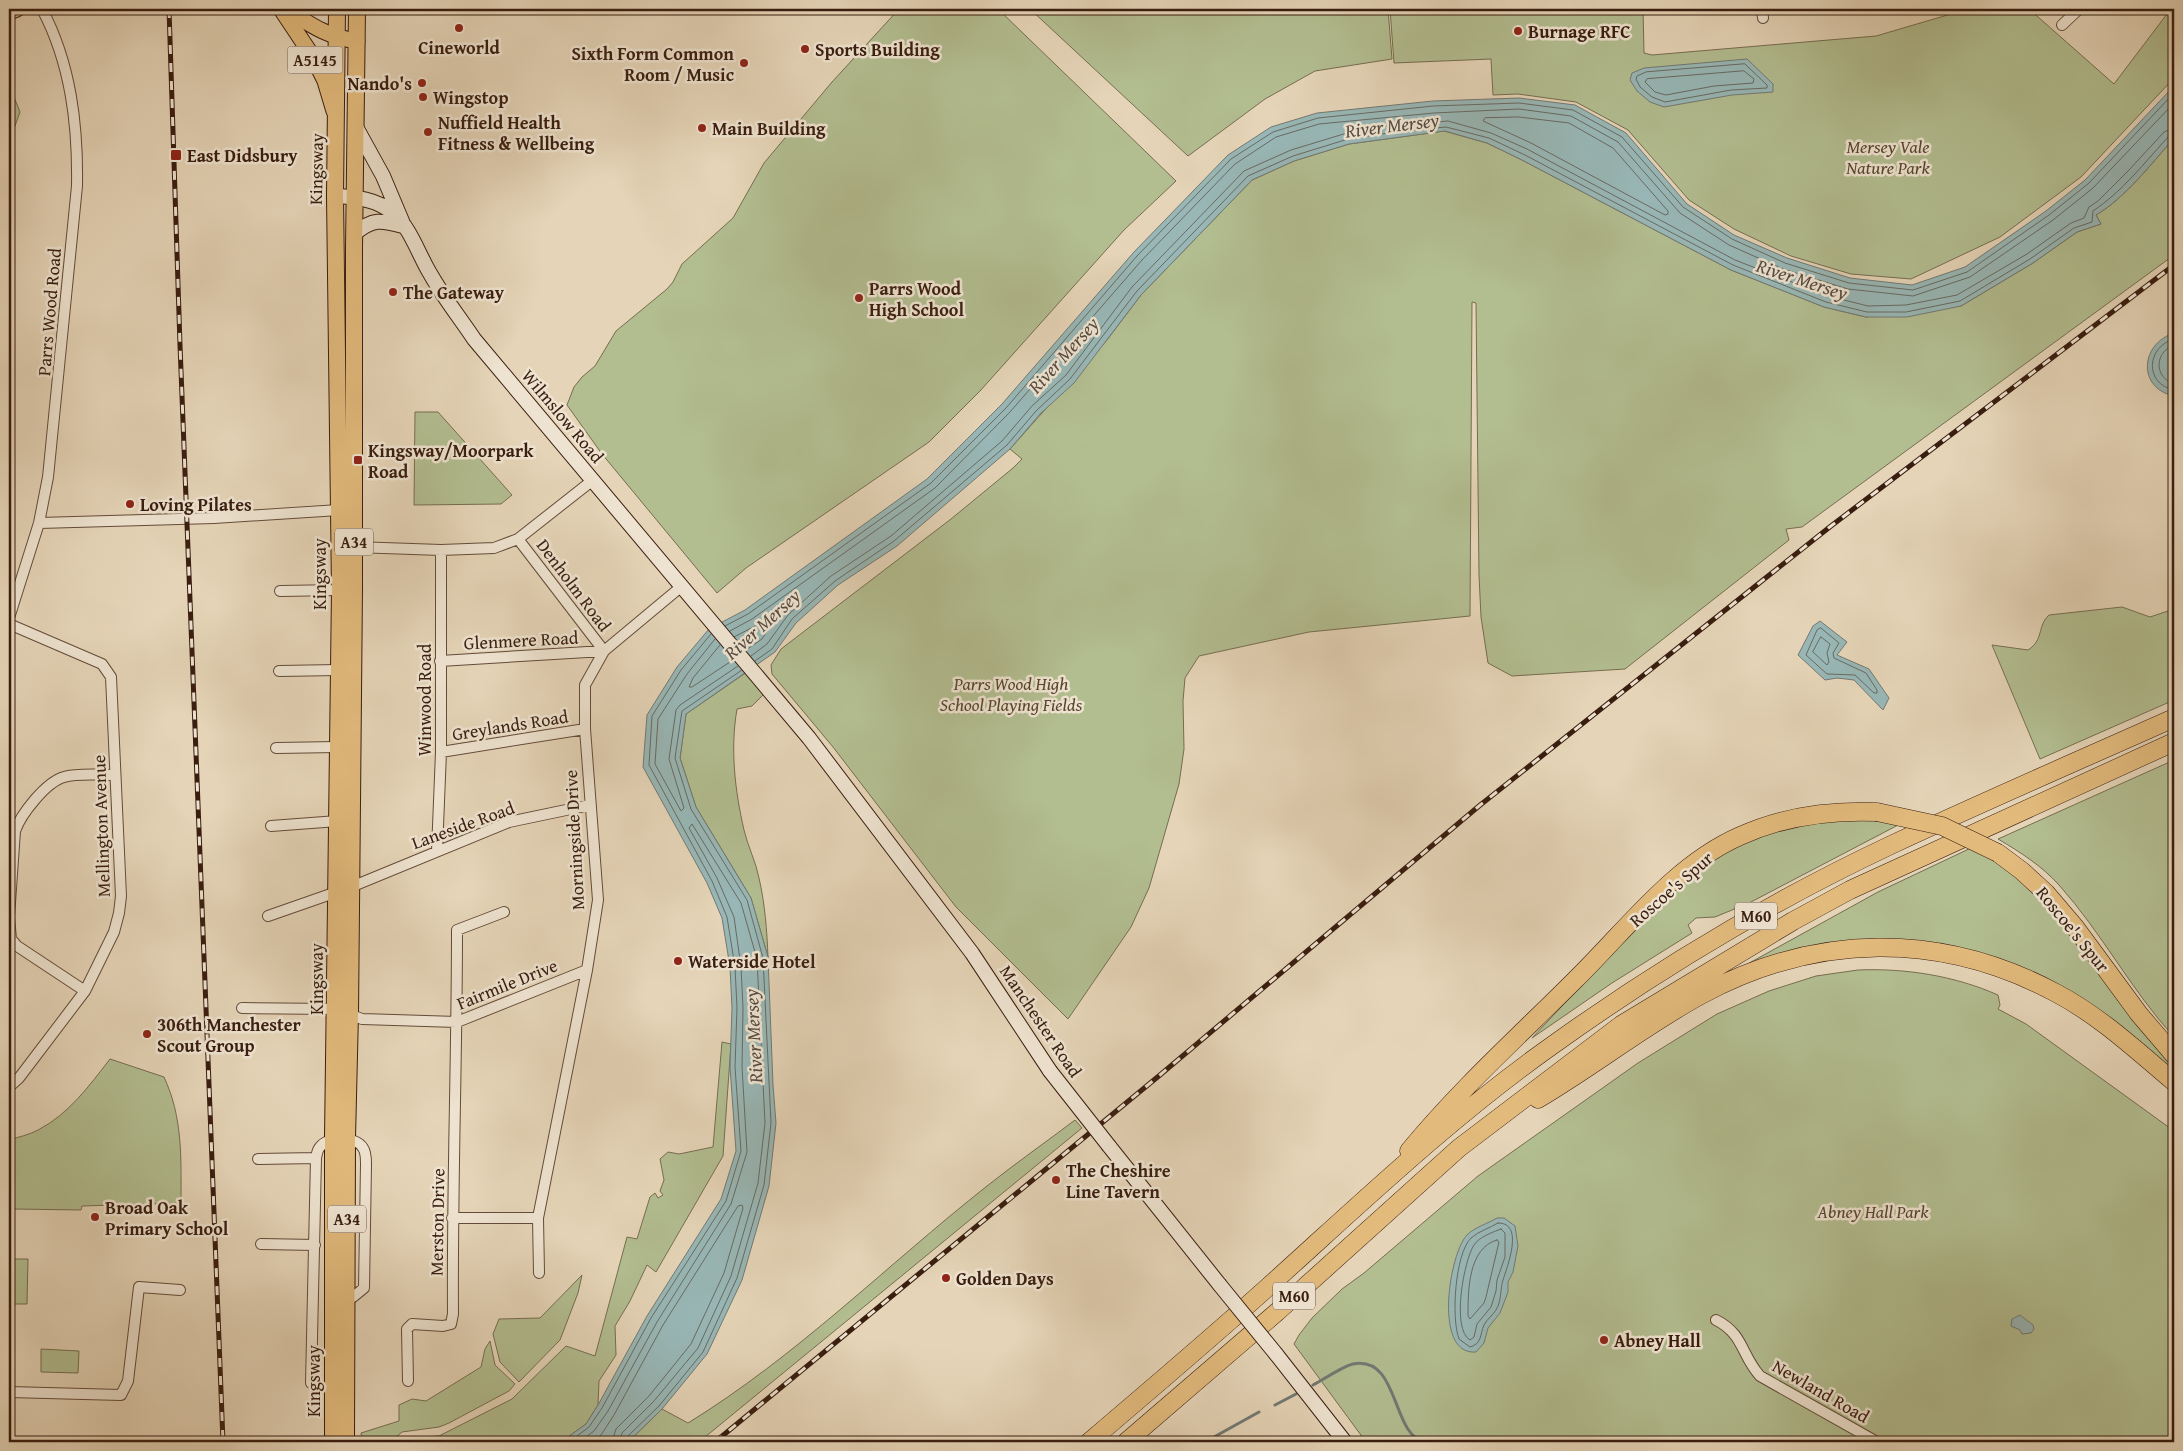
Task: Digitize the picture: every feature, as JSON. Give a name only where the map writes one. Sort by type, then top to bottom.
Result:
[{"type":"highway","name":"Kingsway","points":[[337,9],[335,196],[340,590],[337,747],[338,822],[344,889]]},
{"type":"highway","name":"Kingsway","points":[[346,1442],[340,1298],[340,1139],[344,889],[354,547],[354,197],[357,9]]},
{"type":"highway","name":"M60","points":[[1089,1442],[1229,1322],[1380,1186],[1489,1094],[1549,1047],[1662,972],[1806,888],[1889,846],[2174,718]]},
{"type":"highway","name":"M60","points":[[1126,1442],[1277,1312],[1459,1148],[1622,1025],[1793,921],[1900,865],[2174,742]]},
{"type":"highway","name":"Roscoe's Spur","points":[[1380,1186],[1442,1111],[1576,980],[1644,909],[1690,867],[1739,836],[1768,825],[1822,812],[1877,812],[1942,826],[1998,853],[2022,870],[2046,892],[2075,927],[2139,1014],[2174,1055]]},
{"type":"highway","name":"M60","points":[[1459,1148],[1552,1091],[1636,1034],[1700,996],[1725,983],[1773,965],[1812,954],[1839,950],[1870,948],[1934,950],[2002,969],[2028,979],[2066,999],[2111,1029],[2174,1082]]},
{"type":"highway","name":"Kingsway","points":[[333,1442],[340,1298]]},
{"type":"main road","points":[[9,12],[16,9]]},
{"type":"main road","name":"A5145","points":[[281,9],[313,57],[337,117]]},
{"type":"main road","name":"A5145","points":[[286,9],[313,27],[338,38],[357,41]]},
{"type":"main road","name":"Wilmslow Road","points":[[356,127],[383,176],[401,214],[404,226]]},
{"type":"main road","name":"Wilmslow Road","points":[[335,196],[354,197],[379,204],[394,213],[404,226],[436,283],[474,339],[710,618]]},
{"type":"main road","points":[[354,234],[366,224],[379,220],[404,226]]},
{"type":"main road","name":"Manchester Road","points":[[710,618],[809,738],[966,945],[1050,1071],[1345,1442]]},
{"type":"street","name":"Parrs Wood Road","points":[[9,618],[39,523],[53,432],[77,186],[77,155],[69,81],[52,29],[42,9]]},
{"type":"street","points":[[2062,25],[2079,9]]},
{"type":"street","points":[[354,547],[441,550],[494,548],[518,539],[593,480]]},
{"type":"street","points":[[39,523],[214,518],[339,510]]},
{"type":"street","name":"Denholm Road","points":[[518,539],[604,651]]},
{"type":"street","name":"Winwood Road","points":[[437,851],[441,752],[441,550]]},
{"type":"street","name":"Morningside Drive","points":[[538,1273],[538,1218],[587,970],[598,900],[585,729],[585,685],[604,651],[682,586]]},
{"type":"street","points":[[280,591],[340,590]]},
{"type":"street","name":"Mellington Avenue","points":[[9,624],[102,664],[111,677],[121,896],[114,932],[85,991],[19,1078],[9,1087]]},
{"type":"street","name":"Glenmere Road","points":[[440,661],[604,651]]},
{"type":"street","points":[[279,671],[338,670]]},
{"type":"street","name":"Greylands Road","points":[[441,752],[585,729]]},
{"type":"street","points":[[276,748],[337,747]]},
{"type":"street","points":[[85,991],[17,946],[11,939],[9,917],[15,831],[19,819],[26,810],[54,782],[64,776],[115,775]]},
{"type":"street","name":"Laneside Road","points":[[268,916],[344,889],[509,822],[590,805]]},
{"type":"street","points":[[270,826],[338,822]]},
{"type":"street","name":"Merston Drive","points":[[408,1382],[407,1329],[412,1324],[442,1326],[451,1324],[457,930],[504,912]]},
{"type":"street","name":"Fairmile Drive","points":[[242,1008],[343,1011],[362,1019],[397,1022],[457,1022],[587,970]]},
{"type":"street","points":[[258,1159],[316,1158],[318,1148],[325,1142],[340,1139],[360,1144],[365,1150],[364,1288],[358,1294],[340,1298]]},
{"type":"street","name":"Kingsway","points":[[311,1383],[316,1158]]},
{"type":"street","points":[[452,1218],[538,1218]]},
{"type":"street","points":[[261,1244],[315,1245]]},
{"type":"street","points":[[9,1392],[121,1395],[128,1381],[139,1287],[180,1290]]},
{"type":"street","name":"Newland Road","points":[[1716,1320],[1725,1324],[1737,1336],[1749,1362],[1760,1376],[1877,1442]]},
{"type":"green space","name":"Parrs Wood High School","points":[[899,9],[998,9],[1176,181],[1124,230],[980,391],[929,442],[746,568],[717,593],[602,454],[567,405],[574,387],[595,366],[616,331],[667,289],[673,282],[682,264],[733,218],[764,163],[832,82]]},
{"type":"green space","points":[[1030,9],[1388,9],[1392,59],[1315,71],[1265,99],[1188,156]]},
{"type":"green space","name":"Mersey Vale Nature Park","points":[[1390,9],[1643,9],[1644,53],[1652,55],[1876,36],[1968,9],[2029,9],[2114,84],[2170,10],[2174,13],[2174,78],[2081,177],[2000,237],[1911,279],[1851,274],[1791,256],[1734,229],[1689,200],[1628,130],[1576,102],[1518,94],[1493,95],[1491,59],[1394,63]]},
{"type":"green space","points":[[9,87],[20,112],[11,137],[9,166]]},
{"type":"green space","name":"Parrs Wood High School Playing Fields","points":[[1444,131],[1487,143],[1731,270],[1824,307],[1866,317],[1961,306],[2033,263],[2077,232],[2101,224],[2096,215],[2128,190],[2174,138],[2174,255],[1802,527],[1786,529],[1789,540],[1625,669],[1512,676],[1488,663],[1481,617],[1479,575],[1476,303],[1472,302],[1470,616],[1309,632],[1199,656],[1185,678],[1183,701],[1184,749],[1179,784],[1149,888],[1131,927],[1068,1019],[956,907],[833,747],[772,674],[771,665],[781,649],[951,519],[1022,459],[1010,449],[1107,340],[1141,295],[1252,180],[1294,161],[1349,144]]},
{"type":"green space","points":[[415,412],[438,412],[512,495],[501,504],[414,505]]},
{"type":"green space","points":[[2122,607],[2150,617],[2174,609],[2174,700],[2040,759],[1992,645],[2028,650],[2039,637],[2045,619],[2049,615]]},
{"type":"green space","points":[[747,672],[765,693],[752,706],[737,709],[734,739],[734,770],[744,830],[761,888],[768,957],[751,898],[696,807],[680,758],[686,714]]},
{"type":"green space","points":[[2174,760],[2174,1037],[2158,1019],[2075,903],[2059,885],[2030,860],[1998,839]]},
{"type":"green space","points":[[1850,817],[1902,823],[1749,903],[1715,917],[1696,918],[1688,925],[1692,933],[1612,983],[1532,1038],[1639,924],[1674,890],[1701,868],[1723,853],[1775,829]]},
{"type":"green space","points":[[1973,847],[1995,860],[2037,894],[2174,1063],[2174,1073],[2100,1013],[1909,942],[1733,972],[1878,892]]},
{"type":"green space","name":"Abney Hall Park","points":[[1858,970],[1894,970],[1947,978],[1982,988],[1998,995],[2000,1005],[1998,1009],[2026,1024],[2174,1131],[2174,1442],[1366,1442],[1294,1344],[1312,1318],[1342,1289],[1364,1273],[1478,1176],[1638,1063],[1717,1014],[1769,991],[1816,976]]},
{"type":"green space","points":[[722,1042],[731,1044],[723,1156],[656,1272],[647,1265],[630,1301],[615,1326],[616,1355],[599,1381],[598,1405],[586,1424],[561,1442],[398,1442],[403,1438],[439,1436],[512,1399],[566,1346],[595,1356],[627,1237],[637,1239],[650,1197],[655,1193],[658,1198],[663,1195],[660,1191],[664,1180],[660,1159],[668,1152],[679,1154],[713,1147]]},
{"type":"green space","points":[[110,1059],[164,1077],[178,1123],[181,1154],[181,1203],[82,1206],[81,1210],[14,1209],[13,1221],[9,1218],[9,1140],[35,1132],[69,1108]]},
{"type":"green space","points":[[1075,1120],[1082,1128],[699,1442],[628,1442],[662,1409],[688,1423],[767,1369],[987,1186]]},
{"type":"green space","points":[[9,1259],[28,1259],[27,1304],[9,1304]]},
{"type":"green space","points":[[582,1275],[578,1293],[560,1340],[519,1382],[500,1362],[493,1334],[499,1319],[540,1318]]},
{"type":"green space","points":[[490,1341],[495,1365],[515,1384],[509,1391],[439,1427],[402,1432],[390,1442],[362,1442],[361,1433],[399,1421],[399,1405],[412,1399],[426,1401],[481,1367],[485,1349]]},
{"type":"green space","points":[[41,1349],[79,1351],[78,1373],[41,1372]]},
{"type":"water","points":[[1747,59],[1773,84],[1773,92],[1732,95],[1664,107],[1650,102],[1637,91],[1630,80],[1632,73],[1644,68]]},
{"type":"water","name":"River Mersey","points":[[2174,86],[2174,138],[2128,190],[2096,215],[2101,224],[2077,232],[2033,263],[1961,306],[1907,317],[1866,317],[1824,307],[1731,270],[1522,160],[1487,143],[1445,131],[1349,144],[1294,161],[1252,180],[1141,295],[1074,383],[1040,414],[1010,449],[897,546],[838,585],[796,623],[775,652],[686,714],[680,758],[696,807],[751,898],[768,957],[776,1123],[769,1186],[742,1280],[707,1354],[662,1409],[628,1442],[561,1442],[586,1424],[598,1405],[647,1316],[721,1199],[736,1151],[730,1067],[732,1008],[730,967],[722,918],[707,883],[643,767],[647,715],[677,667],[709,629],[745,610],[927,479],[1002,404],[1134,252],[1228,155],[1271,127],[1317,113],[1433,101],[1519,98],[1575,105],[1626,133],[1687,204],[1734,235],[1787,258],[1850,278],[1912,285],[1965,267],[2046,211],[2085,180]]},
{"type":"water","points":[[2174,333],[2174,396],[2162,391],[2154,384],[2147,366],[2154,346]]},
{"type":"water","points":[[1820,621],[1847,642],[1837,655],[1869,669],[1889,698],[1883,710],[1854,680],[1837,678],[1825,680],[1798,655],[1813,626]]},
{"type":"water","points":[[1497,1218],[1504,1218],[1515,1226],[1518,1246],[1513,1272],[1508,1282],[1508,1292],[1500,1313],[1488,1328],[1484,1343],[1476,1352],[1463,1349],[1454,1338],[1450,1322],[1451,1281],[1460,1246],[1467,1235]]},
{"type":"water","points":[[2020,1315],[2033,1325],[2034,1329],[2031,1333],[2022,1334],[2020,1330],[2011,1326],[2012,1319]]},
{"type":"waterway","points":[[1313,1385],[1349,1365],[1368,1365],[1379,1372],[1387,1383],[1406,1426],[1414,1437],[1425,1442]]},
{"type":"waterway","points":[[1275,1405],[1296,1394]]},
{"type":"waterway","points":[[1205,1442],[1259,1412]]},
{"type":"railway","points":[[169,9],[180,345],[223,1442]]},
{"type":"railway","points":[[715,1442],[1160,1075],[1479,806],[1831,526],[2174,265]]},
{"type":"place","name":"Cineworld","points":[[459,28]]},
{"type":"place","name":"Burnage RFC","points":[[1518,31]]},
{"type":"place","name":"Sports Building","points":[[805,49]]},
{"type":"place","name":"Sixth Form Common Room / Music","points":[[744,63]]},
{"type":"place","name":"Nando's","points":[[422,83]]},
{"type":"place","name":"Wingstop","points":[[423,97]]},
{"type":"place","name":"Main Building","points":[[702,128]]},
{"type":"place","name":"Nuffield Health Fitness & Wellbeing","points":[[428,132]]},
{"type":"place","name":"East Didsbury","points":[[176,155]]},
{"type":"place","name":"The Gateway","points":[[393,292]]},
{"type":"place","name":"Parrs Wood High School","points":[[859,298]]},
{"type":"place","name":"Kingsway/Moorpark Road","points":[[358,460]]},
{"type":"place","name":"Loving Pilates","points":[[130,504]]},
{"type":"place","name":"Waterside Hotel","points":[[678,961]]},
{"type":"place","name":"306th Manchester Scout Group","points":[[147,1034]]},
{"type":"place","name":"The Cheshire Line Tavern","points":[[1056,1180]]},
{"type":"place","name":"Broad Oak Primary School","points":[[95,1217]]},
{"type":"place","name":"Golden Days","points":[[946,1278]]},
{"type":"place","name":"Abney Hall","points":[[1604,1340]]}]
